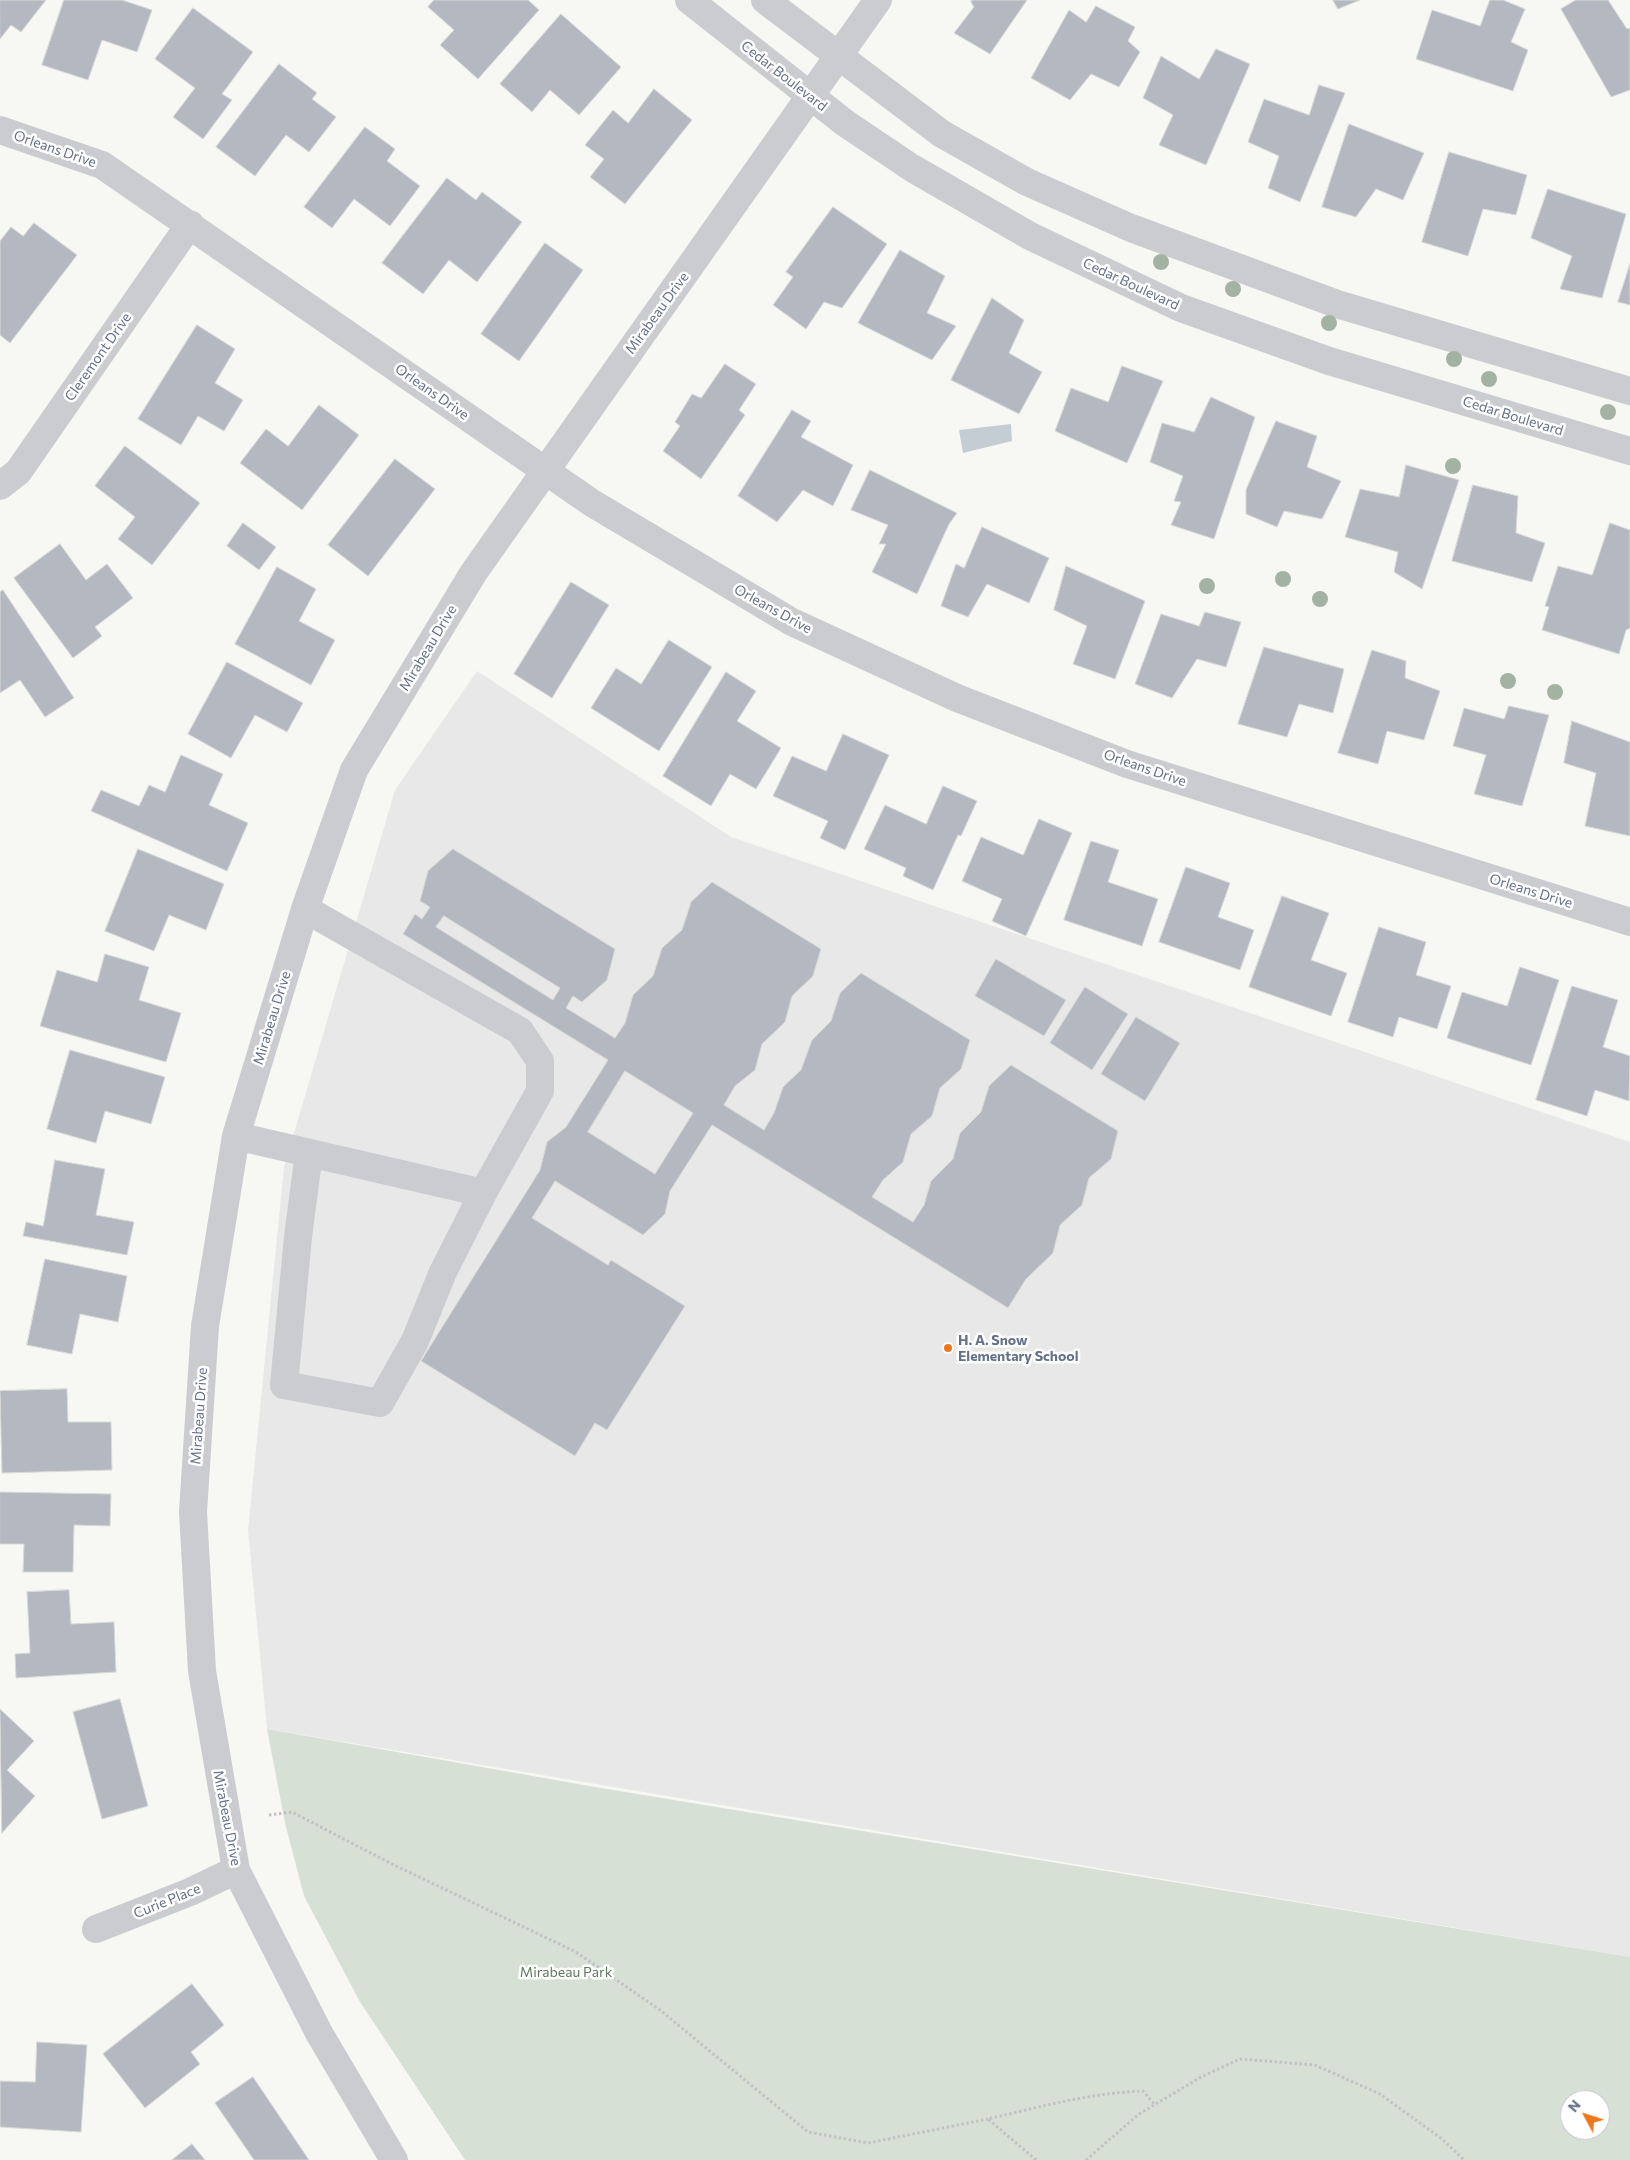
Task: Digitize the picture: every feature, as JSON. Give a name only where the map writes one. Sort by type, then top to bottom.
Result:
[{"type":"street","name":"Cedar Boulevard","points":[[689,0],[845,124],[912,168],[1030,236],[1181,308],[1329,360],[1630,451]]},
{"type":"street","points":[[765,0],[942,134],[1027,182],[1131,228],[1337,304],[1630,391]]},
{"type":"street","name":"Mirabeau Drive","points":[[394,2160],[319,2033],[236,1870],[202,1671],[192,1512],[205,1326],[236,1136],[304,909],[354,770],[474,572],[878,0]]},
{"type":"street","name":"Orleans Drive","points":[[0,130],[102,165],[592,503],[792,622],[957,698],[1128,764],[1630,922]]},
{"type":"street","name":"Cleremont Drive","points":[[0,486],[18,472],[190,224]]},
{"type":"street","points":[[304,909],[520,1032],[540,1061],[540,1091],[483,1193],[443,1272],[415,1341],[380,1403],[284,1385],[298,1236],[309,1153]]},
{"type":"street","points":[[236,1136],[483,1193]]},
{"type":"street","name":"Curie Place","points":[[96,1929],[190,1892],[236,1870]]},
{"type":"path","points":[[270,1815],[292,1812],[390,1864],[576,1952],[660,2010],[808,2132],[868,2143],[1061,2102],[1127,2092],[1143,2091],[1155,2105]]},
{"type":"path","points":[[1086,2160],[1139,2114],[1201,2077],[1240,2059],[1315,2065],[1380,2094],[1442,2139],[1464,2160]]},
{"type":"path","points":[[988,2119],[1036,2160]]},
{"type":"shaded area","points":[[1011,424],[1012,441],[963,453],[959,430]]},
{"type":"shaded area","name":"H. A. Snow Elementary School","points":[[477,671],[731,837],[1630,1142],[1630,1957],[267,1729],[248,1530],[284,1167],[395,790]]},
{"type":"green space","name":"Mirabeau Park","points":[[267,1729],[601,1788],[1630,1957],[1630,2160],[465,2160],[360,2002],[304,1896],[285,1823]]},
{"type":"building","points":[[0,0],[46,0],[21,32],[11,25],[0,39]]},
{"type":"building","points":[[64,0],[122,0],[152,10],[137,52],[102,40],[88,80],[42,65]]},
{"type":"building","points":[[434,0],[528,0],[539,10],[478,79],[440,45],[454,30],[428,7]]},
{"type":"building","points":[[972,0],[1027,0],[990,54],[954,33],[974,7],[971,2]]},
{"type":"building","points":[[1333,0],[1360,0],[1338,9]]},
{"type":"building","points":[[1490,0],[1503,0],[1525,9],[1511,42],[1528,50],[1513,91],[1416,59],[1432,10],[1480,26]]},
{"type":"building","points":[[1576,0],[1608,0],[1627,29],[1630,28],[1630,90],[1611,97],[1561,9]]},
{"type":"building","points":[[1096,6],[1135,27],[1128,41],[1140,52],[1119,87],[1091,74],[1070,100],[1031,78],[1069,10],[1086,22]]},
{"type":"building","points":[[193,8],[253,52],[222,94],[232,100],[203,139],[173,117],[195,88],[155,59]]},
{"type":"building","points":[[561,14],[621,67],[579,115],[550,90],[532,112],[500,84]]},
{"type":"building","points":[[1216,49],[1250,64],[1206,165],[1159,145],[1173,115],[1143,98],[1161,56],[1199,79]]},
{"type":"building","points":[[279,64],[317,93],[312,99],[336,117],[309,152],[286,135],[255,176],[216,147]]},
{"type":"building","points":[[1319,85],[1345,93],[1300,202],[1268,188],[1279,156],[1248,142],[1264,99],[1309,115]]},
{"type":"building","points":[[654,89],[692,120],[625,204],[590,177],[604,159],[585,145],[613,110],[628,123]]},
{"type":"building","points":[[1349,124],[1424,153],[1403,200],[1376,189],[1356,217],[1322,207]]},
{"type":"building","points":[[365,127],[395,149],[387,161],[420,186],[390,226],[354,199],[332,228],[304,207]]},
{"type":"building","points":[[1449,152],[1527,175],[1516,215],[1483,209],[1468,256],[1422,242]]},
{"type":"building","points":[[447,178],[476,200],[482,192],[522,222],[477,282],[449,260],[423,294],[382,263]]},
{"type":"building","points":[[1548,189],[1626,214],[1602,298],[1560,289],[1572,256],[1531,238]]},
{"type":"building","points":[[833,207],[887,244],[842,308],[824,302],[806,329],[773,305],[793,277],[786,272]]},
{"type":"building","points":[[34,223],[77,255],[10,343],[0,335],[0,241],[11,227],[23,236]]},
{"type":"building","points":[[545,243],[583,270],[519,361],[481,334]]},
{"type":"building","points":[[900,250],[945,276],[927,313],[956,326],[932,360],[858,323]]},
{"type":"building","points":[[1630,264],[1630,305],[1618,302]]},
{"type":"building","points":[[992,298],[1024,320],[1009,353],[1042,372],[1019,414],[951,380]]},
{"type":"building","points":[[197,325],[235,349],[215,383],[243,400],[224,431],[198,416],[181,445],[138,419]]},
{"type":"building","points":[[725,364],[756,384],[739,410],[745,415],[701,479],[663,451],[680,426],[675,422],[692,394],[701,398]]},
{"type":"building","points":[[1122,366],[1163,381],[1127,463],[1055,431],[1071,388],[1108,402]]},
{"type":"building","points":[[1211,397],[1255,417],[1214,539],[1171,525],[1181,502],[1174,501],[1183,476],[1150,462],[1162,423],[1194,432]]},
{"type":"building","points":[[319,405],[359,435],[302,510],[240,463],[266,429],[288,446]]},
{"type":"building","points":[[792,410],[811,421],[801,437],[853,465],[833,506],[803,490],[777,522],[738,496]]},
{"type":"building","points":[[1276,421],[1317,436],[1307,467],[1341,481],[1322,519],[1284,511],[1277,527],[1246,514],[1246,490]]},
{"type":"building","points":[[125,446],[200,503],[152,565],[118,539],[135,517],[95,486]]},
{"type":"building","points":[[395,459],[435,489],[368,576],[328,545]]},
{"type":"building","points":[[1406,465],[1459,480],[1422,589],[1394,572],[1398,552],[1345,537],[1360,489],[1399,497]]},
{"type":"building","points":[[870,470],[957,513],[949,524],[917,594],[872,572],[886,544],[879,544],[888,525],[851,510]]},
{"type":"building","points":[[1473,485],[1518,496],[1516,533],[1545,543],[1532,582],[1452,561]]},
{"type":"building","points":[[243,523],[276,547],[259,570],[227,546]]},
{"type":"building","points":[[1610,523],[1630,530],[1630,628],[1626,630],[1619,654],[1542,630],[1549,607],[1545,606],[1558,566],[1592,575]]},
{"type":"building","points":[[982,527],[1049,558],[1029,603],[987,584],[968,617],[941,606],[956,564],[964,568]]},
{"type":"building","points":[[60,544],[86,580],[107,564],[133,598],[95,627],[102,636],[73,658],[14,578]]},
{"type":"building","points":[[1066,566],[1145,601],[1115,679],[1073,664],[1087,626],[1054,610]]},
{"type":"building","points":[[277,567],[316,589],[299,621],[335,640],[311,685],[235,644]]},
{"type":"building","points":[[571,582],[609,605],[552,698],[514,674]]},
{"type":"building","points":[[3,590],[74,698],[45,717],[20,680],[0,693],[0,592]]},
{"type":"building","points":[[1205,612],[1241,622],[1226,667],[1197,659],[1172,698],[1135,684],[1161,614],[1199,626]]},
{"type":"building","points":[[669,640],[712,667],[659,751],[591,708],[616,668],[641,684]]},
{"type":"building","points":[[1264,647],[1344,669],[1333,713],[1299,704],[1287,737],[1238,724]]},
{"type":"building","points":[[1372,650],[1406,661],[1405,678],[1440,691],[1424,740],[1387,731],[1378,764],[1338,753]]},
{"type":"building","points":[[227,662],[303,703],[287,732],[255,715],[231,758],[188,734]]},
{"type":"building","points":[[726,672],[756,691],[737,721],[781,748],[756,789],[730,774],[711,806],[663,776]]},
{"type":"building","points":[[1509,706],[1549,715],[1522,806],[1474,794],[1486,755],[1453,746],[1464,708],[1504,719]]},
{"type":"building","points":[[1572,721],[1630,742],[1630,836],[1585,826],[1596,773],[1564,763]]},
{"type":"building","points":[[843,734],[889,755],[845,850],[820,838],[828,821],[773,796],[792,756],[826,771]]},
{"type":"building","points":[[181,755],[223,774],[209,805],[248,823],[227,871],[91,811],[101,790],[139,806],[149,785],[165,792]]},
{"type":"building","points":[[943,786],[977,801],[961,836],[958,835],[933,890],[903,876],[906,868],[864,849],[885,805],[926,824]]},
{"type":"building","points":[[1039,819],[1072,833],[1026,936],[992,921],[1002,899],[962,881],[981,837],[1023,855]]},
{"type":"building","points":[[1091,841],[1119,850],[1108,882],[1158,899],[1142,946],[1064,920]]},
{"type":"building","points":[[138,849],[224,884],[206,930],[169,915],[154,951],[105,931]]},
{"type":"building","points":[[453,849],[615,949],[607,980],[582,1002],[573,996],[566,1008],[615,1038],[625,1023],[633,995],[653,976],[662,948],[682,930],[691,902],[712,882],[821,949],[813,976],[792,996],[785,1022],[762,1044],[755,1070],[735,1086],[724,1105],[764,1130],[774,1113],[783,1087],[801,1070],[812,1040],[831,1021],[840,993],[861,973],[970,1040],[961,1069],[940,1088],[932,1116],[911,1134],[903,1162],[883,1180],[872,1197],[913,1222],[924,1205],[931,1181],[953,1159],[960,1133],[981,1112],[989,1086],[1011,1065],[1118,1131],[1111,1159],[1089,1178],[1082,1205],[1060,1225],[1053,1253],[1026,1279],[1008,1308],[712,1125],[670,1191],[665,1214],[643,1235],[555,1181],[532,1218],[608,1265],[611,1260],[685,1306],[607,1430],[595,1423],[575,1456],[421,1361],[540,1170],[547,1142],[566,1127],[608,1060],[403,934],[415,914],[422,919],[430,907],[420,901],[428,871]],"holes":[[[444,916],[560,988],[553,1000],[436,927]],[[625,1071],[693,1113],[655,1174],[588,1132]]]},
{"type":"building","points":[[1186,867],[1230,883],[1218,917],[1254,930],[1240,970],[1159,942]]},
{"type":"building","points":[[1282,896],[1329,913],[1311,960],[1347,973],[1331,1016],[1249,987]]},
{"type":"building","points":[[1379,927],[1426,942],[1416,975],[1451,986],[1437,1029],[1399,1017],[1393,1037],[1348,1022]]},
{"type":"building","points":[[105,954],[149,967],[139,1000],[181,1013],[166,1062],[40,1026],[57,970],[97,982]]},
{"type":"building","points":[[996,959],[1066,1000],[1044,1036],[975,996]]},
{"type":"building","points":[[1520,967],[1559,980],[1531,1065],[1447,1038],[1462,992],[1507,1006]]},
{"type":"building","points":[[1572,986],[1618,1000],[1603,1047],[1630,1056],[1629,1101],[1595,1090],[1587,1116],[1536,1100]]},
{"type":"building","points":[[1085,987],[1128,1014],[1092,1070],[1050,1043]]},
{"type":"building","points":[[1136,1017],[1180,1043],[1145,1101],[1101,1074]]},
{"type":"building","points":[[70,1050],[165,1077],[151,1124],[105,1111],[96,1143],[47,1129]]},
{"type":"building","points":[[55,1160],[105,1169],[96,1215],[134,1222],[127,1255],[23,1236],[26,1222],[43,1226]]},
{"type":"building","points":[[45,1259],[127,1276],[118,1322],[80,1314],[72,1354],[27,1345]]},
{"type":"building","points":[[67,1389],[68,1422],[111,1422],[112,1470],[2,1473],[0,1391]]},
{"type":"building","points":[[0,1492],[111,1494],[110,1526],[74,1525],[73,1572],[23,1572],[24,1544],[0,1544]]},
{"type":"building","points":[[69,1590],[71,1624],[114,1622],[116,1672],[16,1678],[15,1654],[30,1653],[27,1592]]},
{"type":"building","points":[[120,1699],[148,1806],[102,1819],[73,1712]]},
{"type":"building","points":[[0,1709],[34,1741],[7,1770],[35,1796],[2,1833]]},
{"type":"building","points":[[192,1984],[224,2025],[191,2052],[200,2064],[145,2108],[103,2054]]},
{"type":"building","points":[[37,2042],[87,2045],[81,2132],[0,2127],[0,2081],[35,2082]]},
{"type":"building","points":[[253,2077],[309,2160],[254,2160],[215,2103]]},
{"type":"building","points":[[192,2144],[205,2160],[172,2160]]},
{"type":"place","name":"H. A. Snow Elementary School","points":[[948,1348]]}]
